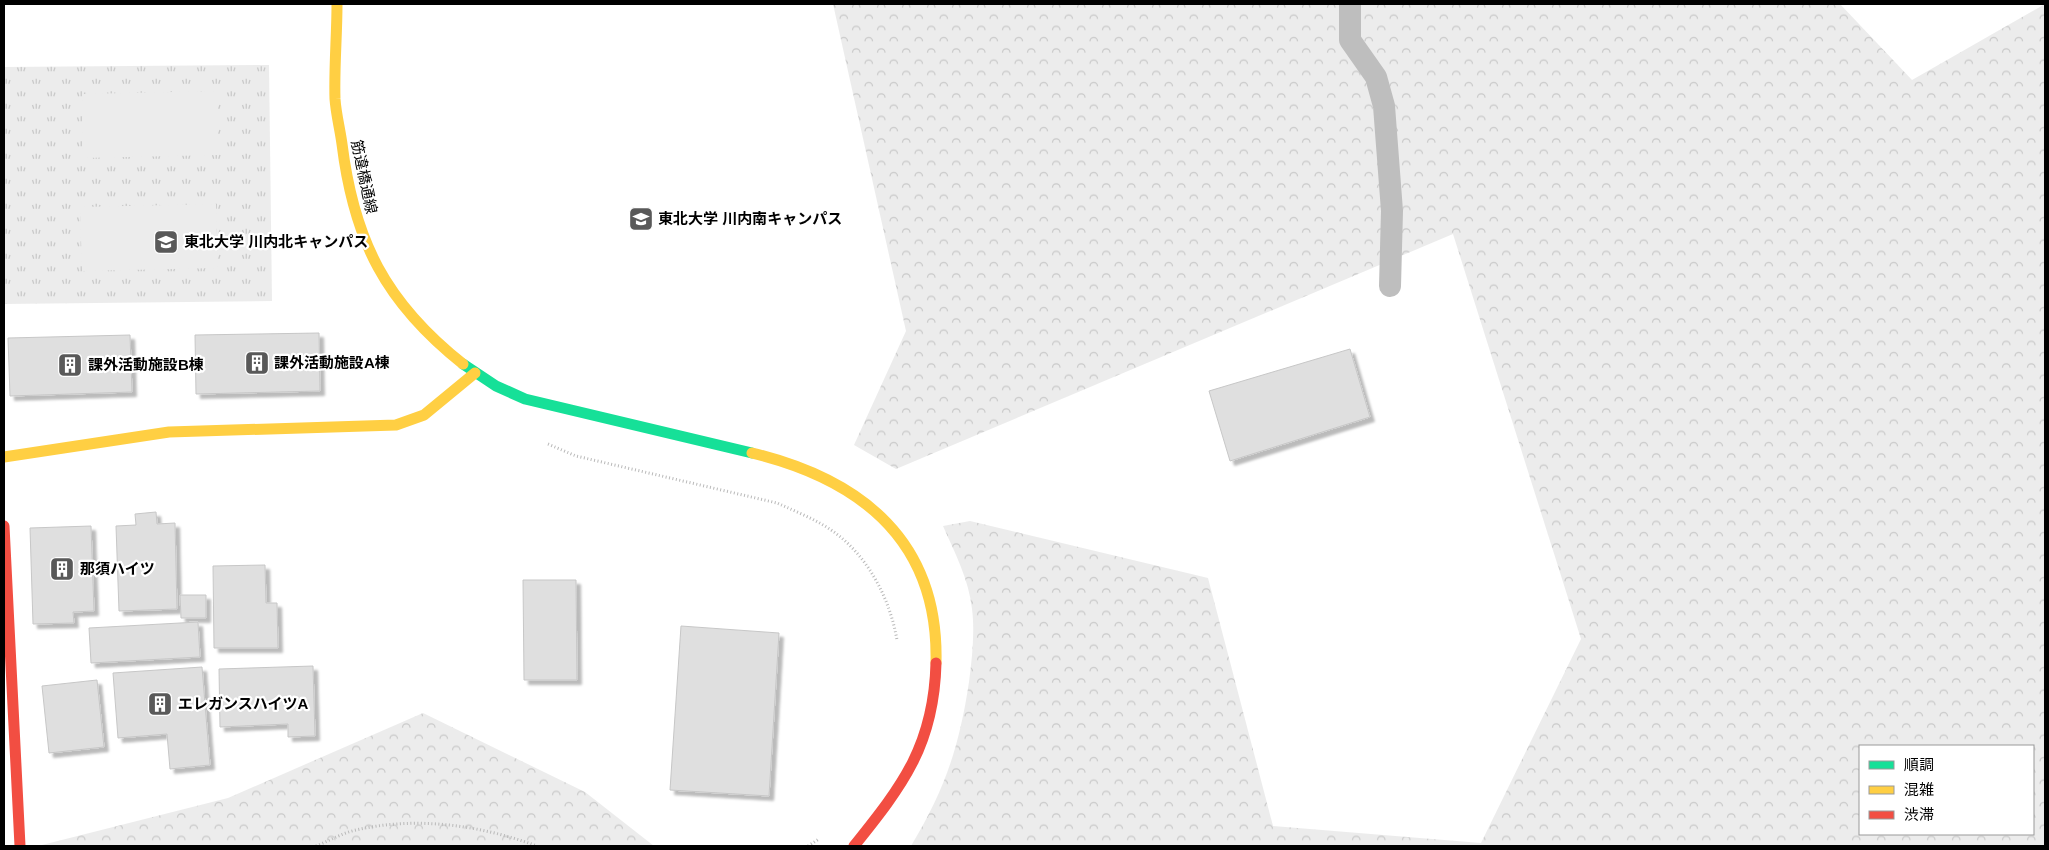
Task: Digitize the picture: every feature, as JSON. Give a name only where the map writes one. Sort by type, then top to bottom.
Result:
[{"type":"street","name":"筋違橋通線","points":[[337,4],[335,96],[353,209],[371,255],[392,292],[418,325],[447,352],[475,373],[508,393],[542,404],[764,456],[799,467],[862,500],[893,529],[911,552],[925,584],[934,614],[937,654],[934,703],[919,753],[887,805],[854,846]]},
{"type":"street","points":[[4,457],[169,432],[396,425],[424,415],[475,373]]},
{"type":"street","points":[[4,526],[20,846]]},
{"type":"lane","points":[[1350,4],[1350,40],[1376,77],[1384,106],[1392,210],[1390,286]]},
{"type":"path","points":[[316,846],[355,830],[396,824],[458,825],[507,835],[537,846]]},
{"type":"green space","points":[[833,4],[1840,4],[1912,80],[2045,4],[2045,846],[911,846],[942,786],[955,748],[965,706],[973,646],[972,609],[961,567],[943,526],[970,521],[1208,578],[1273,826],[1481,843],[1581,639],[1453,234],[896,469],[854,445],[906,331]]},
{"type":"green space","points":[[269,65],[272,301],[4,304],[4,67]]},
{"type":"green space","points":[[218,91],[218,155],[83,158],[82,94]]},
{"type":"green space","points":[[216,204],[218,268],[82,271],[80,207]]},
{"type":"green space","points":[[423,713],[585,792],[654,846],[38,846],[228,798]]},
{"type":"building","name":"課外活動施設A棟","points":[[319,333],[320,391],[196,394],[195,335]]},
{"type":"building","name":"課外活動施設B棟","points":[[130,335],[132,392],[10,396],[8,338]]},
{"type":"building","points":[[1350,349],[1370,417],[1230,461],[1209,391]]},
{"type":"building","points":[[156,512],[157,524],[175,523],[177,609],[119,611],[116,526],[136,525],[135,514]]},
{"type":"building","name":"那須ハイツ","points":[[91,526],[94,611],[73,612],[74,623],[33,624],[30,528]]},
{"type":"building","points":[[265,565],[266,603],[277,603],[278,648],[214,648],[213,566]]},
{"type":"building","points":[[523,580],[576,580],[577,680],[524,680]]},
{"type":"building","points":[[180,595],[206,595],[206,618],[181,618]]},
{"type":"building","points":[[198,622],[200,657],[91,663],[89,628]]},
{"type":"building","points":[[681,626],[779,633],[769,796],[670,790]]},
{"type":"building","points":[[313,666],[315,736],[288,737],[288,724],[220,727],[219,669]]},
{"type":"building","name":"エレガンスハイツA","points":[[202,667],[210,765],[170,769],[167,734],[118,738],[113,673]]},
{"type":"building","points":[[97,680],[104,747],[49,753],[42,686]]},
{"type":"traffic: fast","points":[[463,364],[496,386],[525,399],[752,453]]},
{"type":"traffic: slow","points":[[337,4],[335,99],[347,179],[365,240],[378,268],[413,318],[463,364]]},
{"type":"traffic: slow","points":[[4,457],[169,432],[396,425],[424,415],[475,373]]},
{"type":"traffic: slow","points":[[752,453],[792,465],[828,480],[860,499],[887,523],[908,550],[924,583],[934,620],[936,663]]},
{"type":"traffic: jam","points":[[4,526],[20,846]]},
{"type":"traffic: jam","points":[[854,846],[887,803],[913,762],[929,718],[934,692],[936,663]]},
{"type":"place","name":"東北大学 川内南キャンパス","points":[[641,219]]},
{"type":"place","name":"東北大学 川内北キャンパス","points":[[166,242]]},
{"type":"place","name":"課外活動施設A棟","points":[[257,363]]},
{"type":"place","name":"課外活動施設B棟","points":[[70,365]]},
{"type":"place","name":"那須ハイツ","points":[[62,569]]},
{"type":"place","name":"エレガンスハイツA","points":[[160,704]]}]
